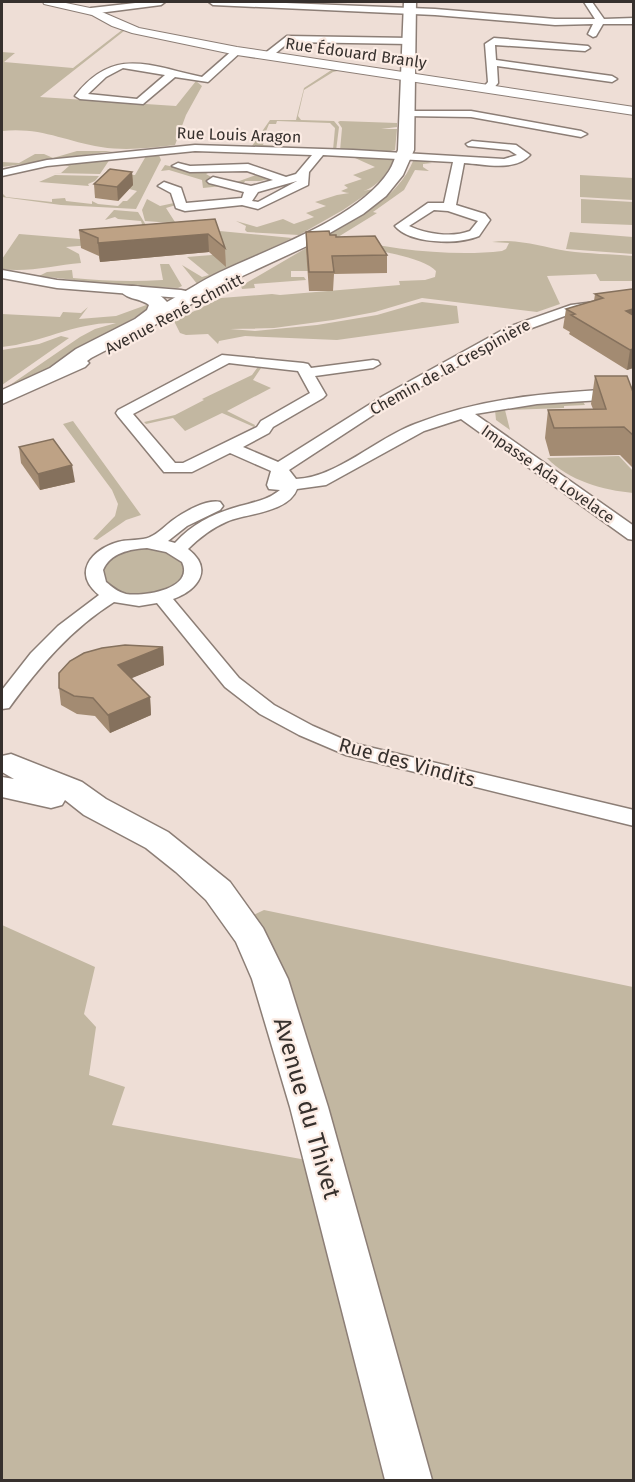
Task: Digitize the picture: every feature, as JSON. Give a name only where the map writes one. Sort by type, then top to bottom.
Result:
[{"type":"main road","name":"Avenue René Schmitt","points":[[2,398],[135,327],[264,266],[283,251],[372,200],[394,178],[405,156],[409,114],[410,6]]},
{"type":"main road","points":[[131,291],[156,300],[160,308],[135,327]]},
{"type":"main road","name":"Avenue René Schmitt","points":[[60,369],[85,360],[199,298]]},
{"type":"main road","name":"Avenue du Thivet","points":[[4,769],[42,794],[95,807],[157,840],[218,891],[241,921],[270,979],[309,1107],[409,1480]]},
{"type":"street","name":"Rue Édouard Branly","points":[[48,2],[91,11],[136,31],[237,51],[633,111]]},
{"type":"street","points":[[91,11],[161,2]]},
{"type":"street","points":[[213,2],[410,6],[555,22],[633,21]]},
{"type":"street","points":[[577,60],[600,20],[588,2]]},
{"type":"street","points":[[267,56],[287,39],[410,41]]},
{"type":"street","points":[[488,89],[493,83],[490,44],[494,41],[577,60],[612,79]]},
{"type":"street","points":[[173,74],[139,102],[80,96],[117,65],[130,65],[173,74],[205,83],[237,51]]},
{"type":"street","points":[[492,62],[577,60]]},
{"type":"street","points":[[409,114],[471,114],[581,134]]},
{"type":"street","name":"Rue Louis Aragon","points":[[2,173],[47,164],[183,148],[507,162],[524,156],[522,151],[512,147],[472,144]]},
{"type":"street","points":[[301,176],[305,166],[317,157],[318,153]]},
{"type":"street","points":[[449,207],[459,166],[458,159]]},
{"type":"street","points":[[178,166],[190,169],[248,167],[284,180]]},
{"type":"street","points":[[248,203],[284,180],[301,176]]},
{"type":"street","points":[[164,186],[177,191],[180,205],[184,207],[248,203],[264,205],[279,194],[304,183],[305,180],[301,176]]},
{"type":"street","points":[[213,181],[248,203]]},
{"type":"street","points":[[432,206],[449,207],[481,217],[484,220],[480,228],[472,235],[454,237],[413,233],[401,226],[432,206]]},
{"type":"street","points":[[2,274],[57,284],[199,298]]},
{"type":"street","name":"Chemin de la Crespinière","points":[[154,543],[176,525],[196,514],[281,480],[388,399],[513,330],[571,309],[633,301]]},
{"type":"street","points":[[227,358],[303,367],[317,397],[230,447],[186,468],[170,468],[124,413],[227,358]]},
{"type":"street","points":[[307,373],[372,364]]},
{"type":"street","points":[[230,447],[281,480],[320,481],[405,434],[462,412],[512,401],[633,393]]},
{"type":"street","name":"Impasse Ada Lovelace","points":[[462,412],[633,535]]},
{"type":"street","name":"Chemin de la Crespinière","points":[[178,550],[191,535],[208,523],[281,498],[288,492],[281,480]]},
{"type":"street","points":[[154,543],[178,550],[188,556],[193,565],[193,573],[181,588],[162,597],[145,600],[112,595],[96,582],[93,574],[101,558],[130,545],[154,543]]},
{"type":"street","points":[[2,703],[54,639],[91,608],[112,595]]},
{"type":"street","name":"Rue des Vindits","points":[[162,597],[220,669],[244,693],[269,710],[315,734],[346,748],[633,818]]},
{"type":"shaded area","points":[[122,30],[124,31],[40,97],[176,106],[196,81],[202,86],[186,115],[175,145],[119,149],[29,131],[2,131],[2,52],[15,53],[4,62],[73,68]]},
{"type":"shaded area","points":[[333,69],[342,70],[333,72],[304,90],[298,116],[301,120],[334,121],[339,127],[336,151],[333,150],[335,128],[330,123],[277,121],[276,124],[269,124],[264,136],[287,137],[266,138],[263,145],[292,147],[242,146],[252,146],[270,120],[296,120],[304,88]]},
{"type":"shaded area","points":[[338,122],[397,123],[397,127],[381,129],[397,129],[395,150],[382,153],[340,151],[342,128]]},
{"type":"shaded area","points":[[77,151],[113,151],[2,167],[2,162],[19,163],[35,154],[44,154],[53,158]]},
{"type":"shaded area","points":[[158,153],[161,160],[136,209],[61,205],[2,197],[3,194],[6,197],[52,202],[52,199],[65,198],[66,201],[92,204],[92,201],[98,204],[118,206],[137,191],[99,181],[108,169],[114,169],[111,174],[135,175],[146,156]]},
{"type":"shaded area","points":[[362,156],[393,160],[385,175],[373,186],[358,193],[341,191],[348,188],[344,185],[362,179],[353,175],[375,167],[355,158]]},
{"type":"shaded area","points":[[110,159],[100,174],[53,173],[61,173],[69,166],[63,165],[65,164]]},
{"type":"shaded area","points":[[414,159],[432,163],[423,164],[423,167],[429,171],[415,170],[404,190],[373,212],[377,213],[338,237],[377,245],[441,252],[502,251],[509,243],[492,242],[510,241],[575,252],[633,256],[633,281],[600,281],[596,274],[547,276],[560,304],[537,312],[422,298],[375,312],[333,320],[274,328],[230,329],[255,331],[317,325],[377,315],[422,302],[457,306],[459,323],[337,340],[245,336],[219,341],[218,344],[208,334],[180,333],[174,321],[221,298],[400,285],[399,281],[425,280],[435,277],[436,271],[415,260],[381,251],[318,240],[360,216],[386,197],[407,174]]},
{"type":"shaded area","points":[[165,165],[182,169],[248,168],[274,178],[245,181],[242,187],[231,184],[256,175],[246,171],[208,173],[206,174],[213,178],[208,180],[209,182],[222,186],[203,188],[202,180],[169,170],[161,171]]},
{"type":"shaded area","points":[[55,175],[99,176],[88,184],[89,186],[39,182]]},
{"type":"shaded area","points":[[580,175],[633,178],[633,200],[580,197]]},
{"type":"shaded area","points":[[374,189],[299,235],[247,232],[246,226],[236,221],[257,227],[283,219],[294,224],[314,217],[306,213],[326,206],[315,202],[337,195]]},
{"type":"shaded area","points":[[147,199],[160,206],[174,203],[176,205],[166,208],[175,222],[145,221],[142,210]]},
{"type":"shaded area","points":[[581,199],[633,202],[633,225],[581,223]]},
{"type":"shaded area","points":[[114,210],[138,212],[155,240],[66,247],[79,254],[81,263],[31,269],[2,269],[2,259],[19,234],[80,239],[85,234],[145,234],[141,221],[115,217],[105,220]]},
{"type":"shaded area","points":[[147,224],[292,238],[198,285],[182,265],[202,277],[209,275],[187,257],[224,254],[165,240]]},
{"type":"shaded area","points":[[570,232],[633,237],[633,254],[566,249]]},
{"type":"shaded area","points":[[313,244],[308,271],[291,271],[291,277],[304,277],[306,280],[254,284],[255,288],[242,289],[241,286]]},
{"type":"shaded area","points":[[160,264],[169,264],[182,286],[178,288],[128,286],[39,276],[47,272],[72,270],[73,278],[118,281],[163,280]]},
{"type":"shaded area","points":[[149,304],[151,306],[103,338],[38,374],[10,385],[80,337],[95,329],[116,323],[86,326],[2,347],[2,314],[60,317],[63,312],[81,313],[88,307],[79,319],[116,316]]},
{"type":"shaded area","points":[[61,336],[69,338],[2,385],[2,350],[39,344]]},
{"type":"shaded area","points":[[260,364],[263,365],[253,380],[271,388],[227,411],[255,425],[254,427],[222,413],[185,431],[173,418],[146,424],[144,422],[175,415],[252,375]]},
{"type":"shaded area","points":[[582,400],[585,405],[505,410],[510,430],[496,420],[495,410]]},
{"type":"shaded area","points":[[73,421],[141,515],[126,520],[97,540],[93,539],[115,516],[118,504],[112,490],[63,424]]},
{"type":"shaded area","points":[[619,456],[633,471],[633,493],[610,490],[587,483],[566,473],[547,458]]},
{"type":"shaded area","points":[[148,548],[169,552],[181,560],[184,568],[181,577],[159,592],[143,595],[122,592],[107,583],[102,569],[110,558]]},
{"type":"shaded area","points":[[264,910],[633,987],[633,1480],[2,1480],[2,925],[95,967],[84,1014],[96,1027],[89,1075],[125,1087],[112,1125],[323,1163],[241,921]]},
{"type":"building","points":[[110,169],[132,172],[117,187],[94,184]]},
{"type":"building","points":[[215,219],[225,248],[208,234],[98,243],[98,238],[79,230]]},
{"type":"building","points":[[329,231],[330,235],[336,235],[336,237],[375,236],[387,255],[332,256],[334,272],[309,272],[306,232]]},
{"type":"building","points":[[632,289],[633,309],[626,311],[633,315],[633,349],[630,350],[571,315],[575,314],[566,309],[603,298],[595,294]]},
{"type":"building","points":[[595,376],[627,376],[633,392],[633,435],[624,427],[554,428],[548,410],[606,409]]},
{"type":"building","points":[[53,439],[72,465],[38,474],[19,447]]},
{"type":"building","points":[[125,645],[163,647],[118,665],[150,697],[108,715],[93,698],[74,696],[59,688],[59,673],[70,661],[84,653]]}]
